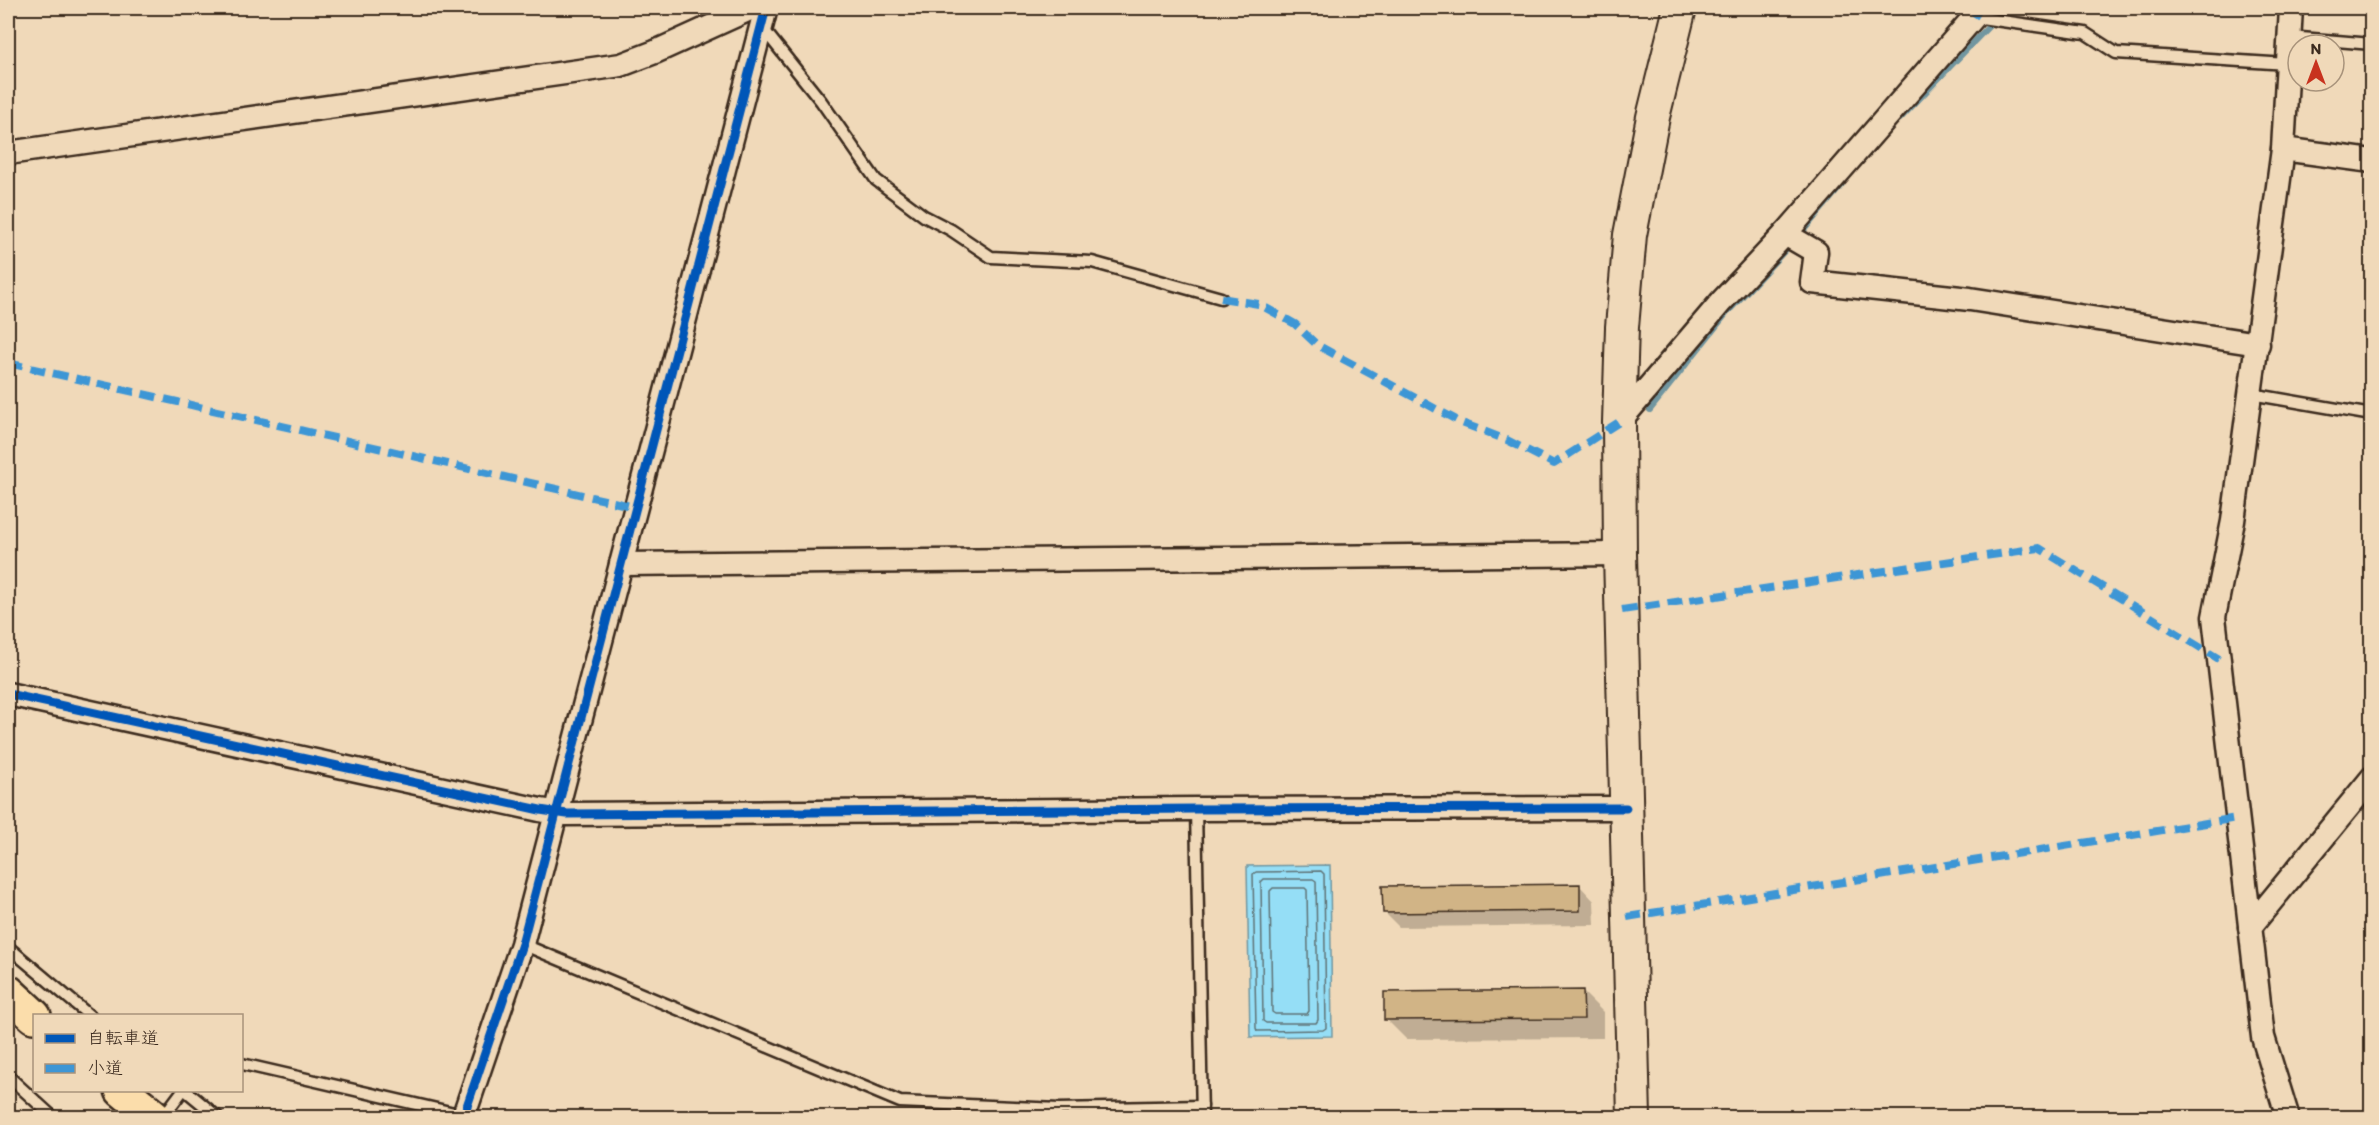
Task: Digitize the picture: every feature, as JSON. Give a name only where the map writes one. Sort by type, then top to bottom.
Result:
[{"type":"highway","points":[[8,992],[33,1015]]},
{"type":"highway","points":[[126,1092],[164,1112]]},
{"type":"street","points":[[1634,1118],[1620,554],[1619,422],[1622,327],[1630,235],[1653,117],[1680,8]]},
{"type":"street","points":[[2289,33],[2292,8]]},
{"type":"street","points":[[8,153],[621,65],[759,14]]},
{"type":"street","points":[[463,1116],[522,944],[621,564],[759,14]]},
{"type":"street","points":[[1619,422],[1721,302],[1785,234],[1974,17]]},
{"type":"street","points":[[2286,85],[2283,149],[2258,344],[2233,521],[2214,617],[2263,1037],[2288,1118]]},
{"type":"street","points":[[2283,149],[2372,161]]},
{"type":"street","points":[[1785,234],[1816,252],[1812,282],[1970,298],[2258,344]]},
{"type":"street","points":[[621,564],[1620,554]]},
{"type":"street","points":[[8,694],[556,813],[1626,808]]},
{"type":"street","points":[[2250,927],[2372,778]]},
{"type":"lane","points":[[759,14],[876,180],[924,216],[951,230],[991,257],[1092,262],[1221,297]]},
{"type":"lane","points":[[1974,17],[2085,33],[2116,53],[2286,64]]},
{"type":"lane","points":[[2346,42],[2372,44]]},
{"type":"lane","points":[[2251,394],[2372,415]]},
{"type":"lane","points":[[522,944],[900,1102],[1202,1112],[1197,809]]},
{"type":"lane","points":[[8,947],[88,1014]]},
{"type":"lane","points":[[243,1064],[463,1116]]},
{"type":"lane","points":[[8,1076],[54,1118]]},
{"type":"lane","points":[[164,1112],[182,1092]]},
{"type":"lane","points":[[186,1092],[219,1118]]},
{"type":"water","points":[[1330,865],[1332,1036],[1250,1037],[1247,866]]},
{"type":"building","points":[[1580,884],[1580,911],[1383,913],[1382,886]]},
{"type":"building","points":[[1583,990],[1584,1019],[1384,1020],[1384,992]]},
{"type":"waterway","points":[[1900,119],[1991,24],[1998,8]]},
{"type":"waterway","points":[[1798,237],[1842,185]]},
{"type":"waterway","points":[[1650,410],[1727,313],[1791,244]]},
{"type":"marked path","points":[[1974,17],[1980,8]]},
{"type":"marked path","points":[[1221,298],[1259,304],[1295,324],[1317,345],[1462,423],[1507,440],[1554,464],[1619,422]]},
{"type":"marked path","points":[[8,363],[635,507]]},
{"type":"marked path","points":[[1622,610],[2039,548],[2219,659]]},
{"type":"marked path","points":[[1627,917],[2237,818]]},
{"type":"marked path","points":[[2368,1118],[2372,1116]]},
{"type":"cycle path","points":[[463,1118],[522,944],[766,8]]},
{"type":"cycle path","points":[[8,694],[567,814],[1626,808]]}]
